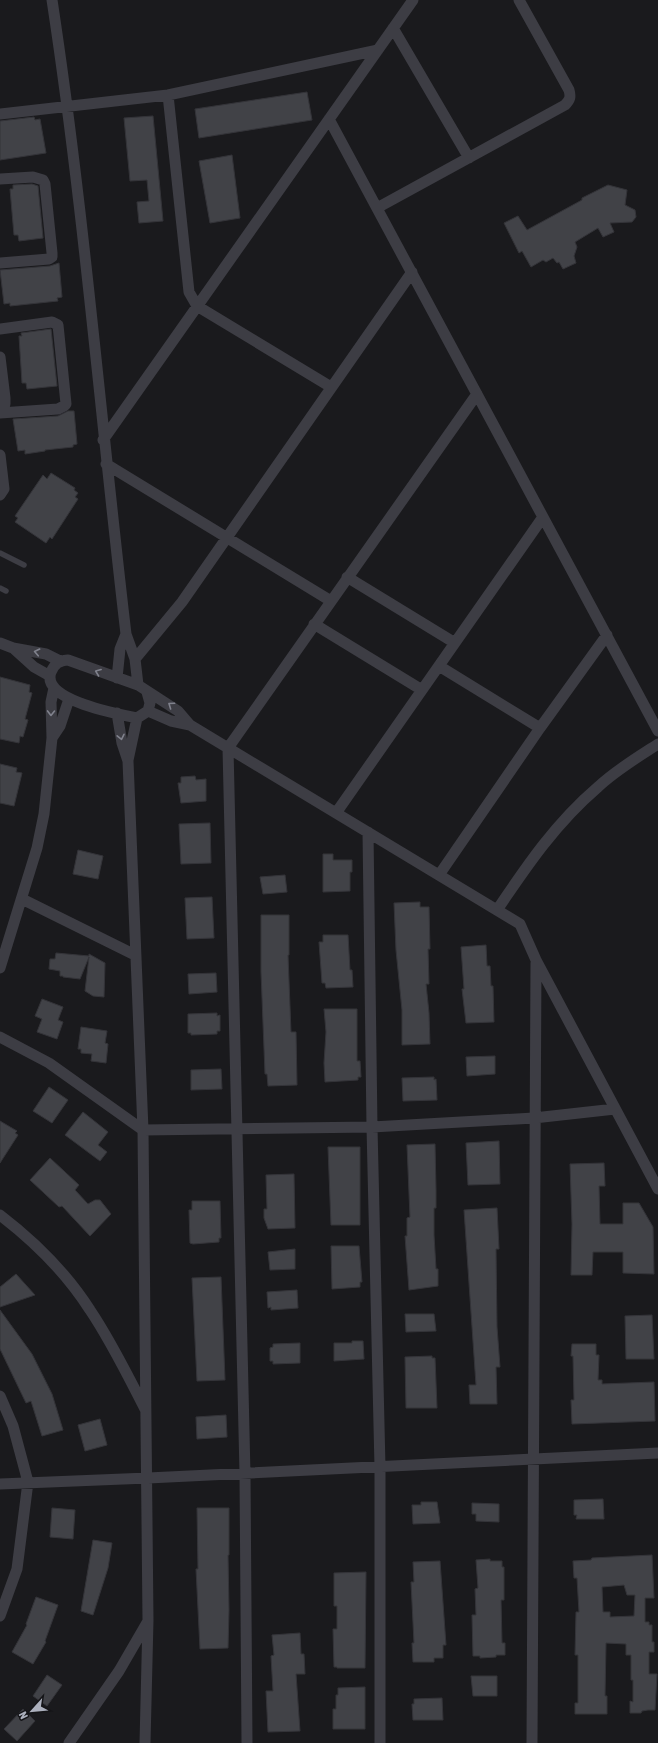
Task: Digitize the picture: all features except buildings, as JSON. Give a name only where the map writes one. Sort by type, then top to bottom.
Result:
[{"type":"street","points":[[52,0],[68,106],[106,464],[126,634],[135,659],[142,689],[150,703],[148,711],[137,718],[128,761],[143,1130],[148,1478],[148,1620],[145,1743]]},
{"type":"street","points":[[104,440],[413,0]]},
{"type":"street","points":[[377,208],[565,106],[569,101],[571,95],[569,90],[519,0]]},
{"type":"street","points":[[393,28],[469,158]]},
{"type":"street","points":[[0,114],[168,94],[378,50]]},
{"type":"street","points":[[168,94],[189,292],[197,306],[332,387]]},
{"type":"street","points":[[329,119],[658,731]]},
{"type":"street","points":[[0,179],[34,177],[43,180],[45,184],[52,257],[49,259],[0,263]]},
{"type":"street","points":[[135,659],[182,602],[412,272]]},
{"type":"street","points":[[0,329],[52,322],[58,325],[66,404],[58,409],[1,408],[0,357]]},
{"type":"street","points":[[247,1743],[245,1474],[228,748],[477,394]]},
{"type":"street","points":[[0,455],[1,479],[4,489],[0,495]]},
{"type":"street","points":[[106,464],[331,601]]},
{"type":"street","points":[[336,813],[543,517]]},
{"type":"street","points":[[348,577],[455,643]]},
{"type":"street","points":[[314,624],[422,690]]},
{"type":"street","points":[[117,678],[120,649],[126,634]]},
{"type":"street","points":[[439,875],[606,635]]},
{"type":"street","points":[[0,643],[13,648],[37,651],[60,661],[68,660],[76,662],[117,678],[163,700],[178,711],[190,724],[228,748],[520,924],[536,960],[658,1189]]},
{"type":"street","points":[[13,648],[34,667],[50,676]]},
{"type":"street","points":[[0,968],[37,848],[44,814],[52,738],[51,702],[54,688],[50,676],[54,666],[60,661]]},
{"type":"street","points":[[439,666],[540,728]]},
{"type":"street","points":[[54,688],[69,699],[137,718]]},
{"type":"street","points":[[52,738],[60,726],[69,699]]},
{"type":"street","points":[[148,711],[171,721],[190,724]]},
{"type":"street","points":[[116,713],[122,743],[128,761]]},
{"type":"street","points":[[497,910],[531,859],[553,831],[598,786],[658,744]]},
{"type":"street","points":[[368,832],[372,1127],[380,1467],[380,1743]]},
{"type":"street","points":[[22,899],[135,955]]},
{"type":"street","points":[[532,1743],[536,960]]},
{"type":"street","points":[[0,1036],[49,1063],[143,1130],[236,1130],[372,1127],[534,1118],[615,1109]]},
{"type":"street","points":[[0,1215],[19,1230],[63,1275],[90,1309],[120,1360],[147,1411]]},
{"type":"street","points":[[0,1396],[13,1426],[28,1482],[17,1569],[0,1616]]},
{"type":"street","points":[[0,1484],[245,1474],[658,1453]]},
{"type":"street","points":[[69,1743],[119,1671],[148,1620]]},
{"type":"lane","points":[[0,553],[24,565]]}]
